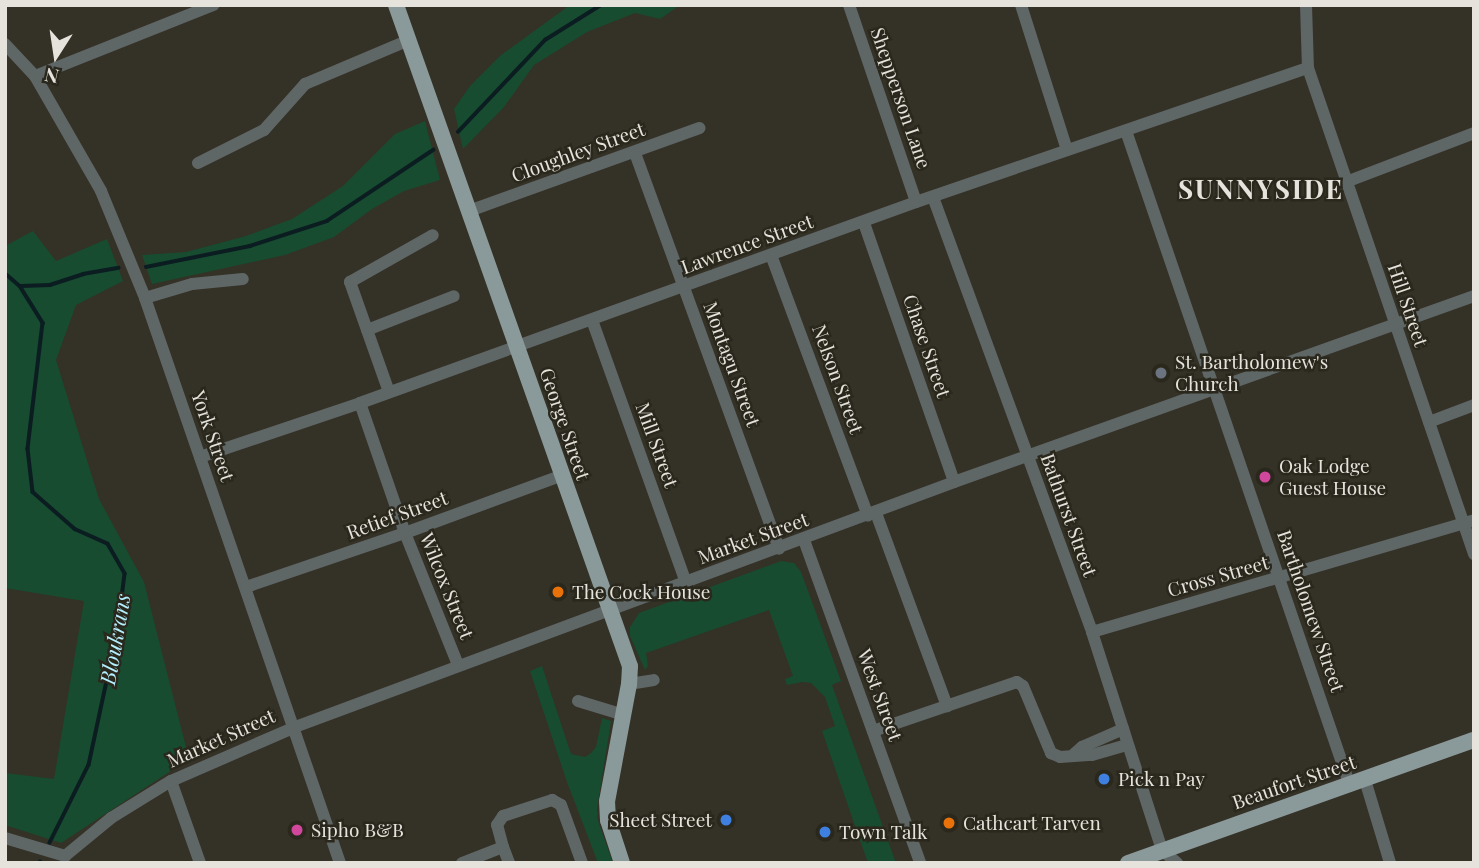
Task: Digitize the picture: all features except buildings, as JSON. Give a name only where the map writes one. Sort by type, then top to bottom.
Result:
[{"type":"main road","name":"George Street","points":[[396,5],[560,475],[630,666],[624,715],[607,801],[608,820],[622,863]]},
{"type":"main road","name":"Beaufort Street","points":[[1128,863],[1159,856],[1474,740]]},
{"type":"street","points":[[35,76],[213,5]]},
{"type":"street","name":"Shepperson Lane","points":[[849,5],[916,202]]},
{"type":"street","points":[[1021,5],[1067,150]]},
{"type":"street","name":"Hill Street","points":[[1303,5],[1307,25],[1308,68],[1394,325],[1468,521],[1474,554]]},
{"type":"street","points":[[198,163],[264,130],[305,84],[409,40]]},
{"type":"street","name":"York Street","points":[[5,44],[35,76],[100,191],[145,298],[340,863]]},
{"type":"street","name":"Lawrence Street","points":[[200,457],[683,288],[916,202],[1308,68]]},
{"type":"street","name":"Cloughley Street","points":[[469,211],[699,128]]},
{"type":"street","name":"Bartholomew Street","points":[[1126,131],[1280,578],[1390,863]]},
{"type":"street","points":[[1346,182],[1474,134]]},
{"type":"street","name":"Montagu Street","points":[[635,153],[779,549]]},
{"type":"street","name":"Bathurst Street","points":[[933,197],[1092,632],[1128,745],[1159,856]]},
{"type":"street","name":"Chase Street","points":[[864,222],[954,482]]},
{"type":"street","points":[[389,392],[350,285],[351,280],[433,235]]},
{"type":"street","name":"Nelson Street","points":[[771,255],[947,706]]},
{"type":"street","points":[[145,298],[192,284],[243,279]]},
{"type":"street","points":[[367,330],[454,296]]},
{"type":"street","name":"Market Street","points":[[66,859],[111,818],[171,781],[295,727],[954,482],[1474,296]]},
{"type":"street","name":"Mill Street","points":[[592,320],[686,583]]},
{"type":"street","name":"Wilcox Street","points":[[360,403],[405,533],[458,665]]},
{"type":"street","points":[[1429,422],[1474,405]]},
{"type":"street","name":"Retief Street","points":[[246,587],[405,533],[560,475]]},
{"type":"street","name":"Cross Street","points":[[1092,632],[1468,521]]},
{"type":"street","name":"West Street","points":[[804,540],[920,863]]},
{"type":"street","points":[[629,684],[654,680]]},
{"type":"street","points":[[873,732],[1017,682],[1023,686],[1051,753],[1060,757],[1074,754],[1092,755],[1128,745]]},
{"type":"street","points":[[578,701],[624,715]]},
{"type":"street","points":[[1074,754],[1082,747],[1123,729]]},
{"type":"street","points":[[171,781],[200,863]]},
{"type":"street","points":[[509,863],[497,825],[503,816],[556,800],[561,805],[582,863]]},
{"type":"street","points":[[5,838],[66,859]]},
{"type":"street","points":[[462,863],[502,847]]},
{"type":"street","points":[[1159,856],[1177,863]]},
{"type":"green space","points":[[570,5],[680,5],[660,19],[635,13],[587,32],[534,65],[504,107],[463,149],[454,109],[470,86],[501,55]]},
{"type":"green space","points":[[425,121],[440,180],[404,191],[372,209],[334,237],[285,255],[152,284],[142,255],[186,252],[246,236],[292,219],[343,186],[395,134]]},
{"type":"green space","points":[[33,231],[56,261],[107,239],[123,281],[76,305],[56,360],[99,499],[144,582],[189,759],[61,843],[5,825],[5,773],[54,779],[84,601],[5,588],[5,246]]},
{"type":"green space","points":[[781,561],[794,563],[801,572],[841,681],[832,685],[896,863],[868,863],[822,731],[835,726],[825,697],[811,683],[787,685],[785,679],[793,676],[769,610],[646,653],[648,666],[645,670],[630,636],[630,627],[639,613]]},
{"type":"green space","points":[[542,666],[571,754],[585,757],[591,753],[596,747],[602,718],[611,721],[597,809],[598,821],[613,863],[598,863],[567,782],[530,671]]},
{"type":"waterway","points":[[458,132],[545,40],[601,5]]},
{"type":"waterway","points":[[146,267],[250,246],[327,221],[433,150]]},
{"type":"waterway","points":[[21,286],[50,285],[83,274],[118,268]]},
{"type":"waterway","name":"Bloukrans","points":[[5,273],[20,286],[43,323],[28,449],[33,492],[75,529],[108,544],[125,574],[118,630],[89,765],[50,843]]},
{"type":"place","name":"St. Bartholomew's Church","points":[[1161,373]]},
{"type":"place","name":"Oak Lodge Guest House","points":[[1265,477]]},
{"type":"place","name":"The Cock House","points":[[558,592]]},
{"type":"place","name":"Pick n Pay","points":[[1104,779]]},
{"type":"place","name":"Sheet Street","points":[[726,820]]},
{"type":"place","name":"Cathcart Tarven","points":[[949,823]]},
{"type":"place","name":"Sipho B&B","points":[[297,830]]},
{"type":"place","name":"Town Talk","points":[[825,832]]},
{"type":"district","name":"SUNNYSIDE","points":[[1261,189]]}]
